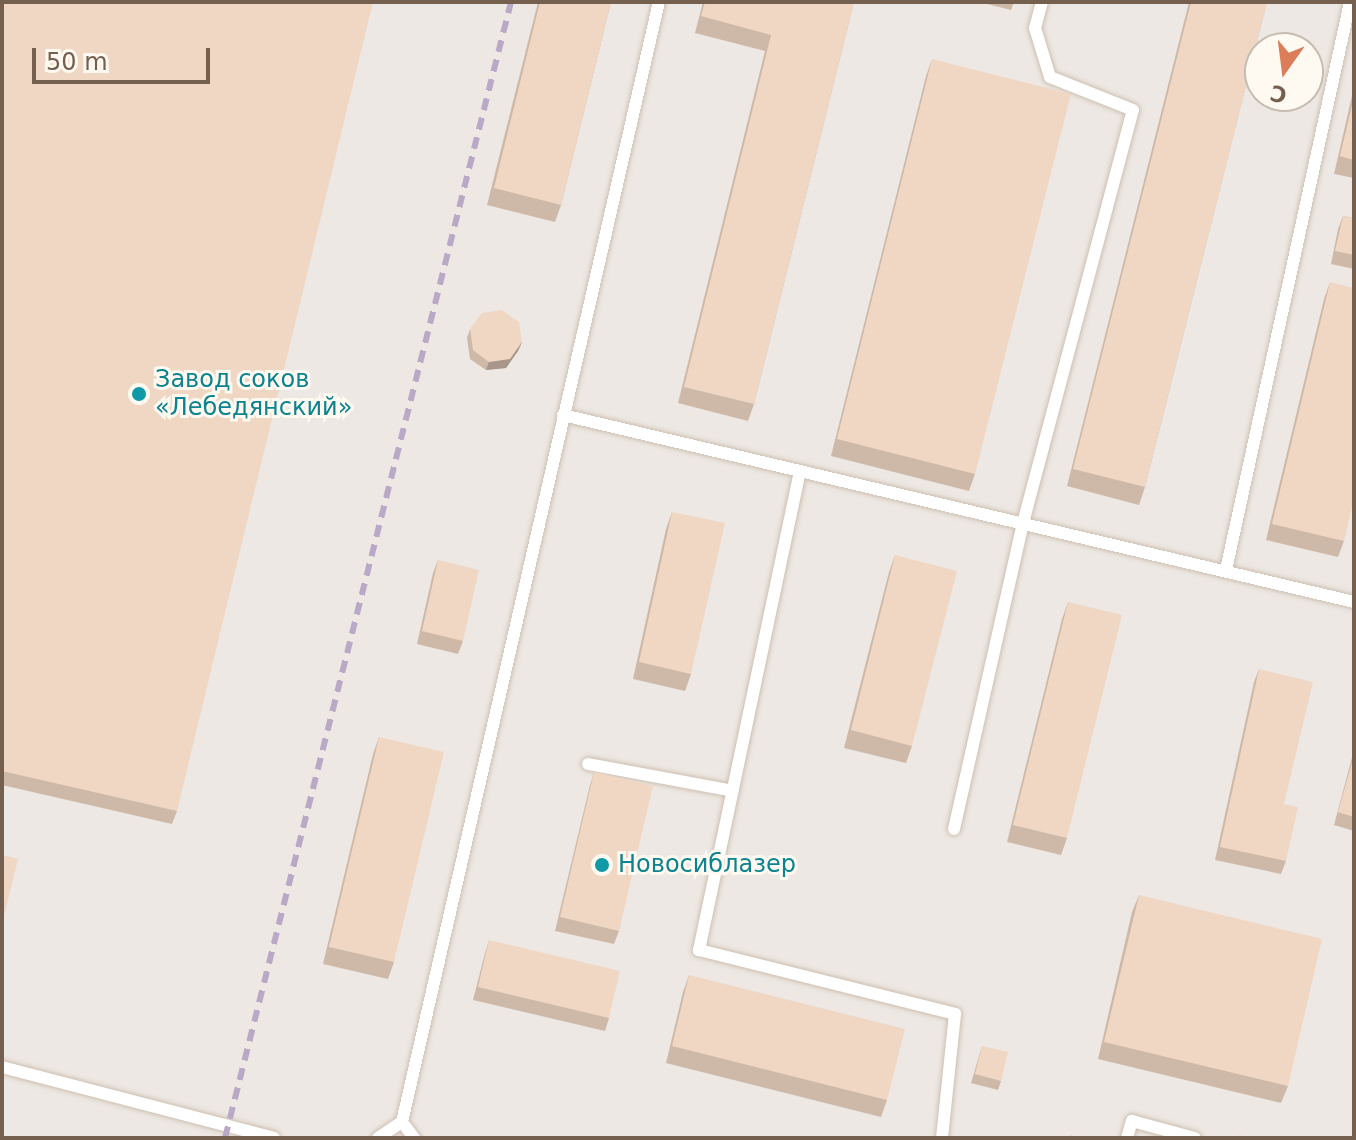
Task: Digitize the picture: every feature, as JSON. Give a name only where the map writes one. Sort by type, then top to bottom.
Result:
[{"type":"lane","points":[[378,1138],[402,1122],[659,2]]},
{"type":"lane","points":[[954,829],[1023,523],[1133,110],[1050,77],[1035,28],[1042,2]]},
{"type":"lane","points":[[1226,570],[1350,2]]},
{"type":"lane","points":[[563,415],[1354,602]]},
{"type":"lane","points":[[800,471],[699,950],[955,1014],[942,1138]]},
{"type":"lane","points":[[588,764],[733,791]]},
{"type":"lane","points":[[2,1067],[274,1138]]},
{"type":"lane","points":[[1127,1138],[1132,1121],[1195,1138]]},
{"type":"lane","points":[[402,1122],[414,1138]]},
{"type":"shaded area","points":[[2,2],[1354,2],[1354,1138],[2,1138]]},
{"type":"building","name":"Завод соков «Лебедянский»","points":[[2,2],[373,2],[177,811],[2,771]]},
{"type":"building","points":[[540,2],[611,2],[561,205],[494,188]]},
{"type":"building","points":[[705,2],[854,2],[754,404],[684,387],[771,35],[701,16]]},
{"type":"building","points":[[1191,2],[1267,2],[1259,32],[1244,32],[1244,93],[1145,487],[1073,469]]},
{"type":"building","points":[[932,59],[1071,94],[975,474],[837,439]]},
{"type":"building","points":[[1354,97],[1354,160],[1340,156]]},
{"type":"building","points":[[1343,216],[1354,218],[1354,255],[1335,251]]},
{"type":"building","points":[[1330,282],[1354,288],[1354,498],[1344,541],[1272,524]]},
{"type":"building","points":[[502,310],[519,322],[522,342],[510,359],[489,362],[473,350],[470,329],[482,313]]},
{"type":"building","points":[[672,512],[725,523],[691,674],[639,662]]},
{"type":"building","points":[[895,555],[957,571],[912,746],[851,730]]},
{"type":"building","points":[[438,560],[479,570],[463,641],[422,631]]},
{"type":"building","points":[[1068,602],[1122,615],[1067,838],[1013,825]]},
{"type":"building","points":[[1259,669],[1313,682],[1284,804],[1298,807],[1286,861],[1220,847]]},
{"type":"building","points":[[379,737],[444,752],[394,962],[329,947]]},
{"type":"building","points":[[1354,755],[1354,817],[1338,812]]},
{"type":"building","name":"Новосиблазер","points":[[594,772],[653,786],[619,931],[560,917]]},
{"type":"building","points":[[2,855],[18,859],[3,920],[2,920]]},
{"type":"building","points":[[1139,895],[1322,939],[1288,1086],[1104,1042]]},
{"type":"building","points":[[489,940],[620,971],[609,1018],[478,987]]},
{"type":"building","points":[[689,975],[905,1029],[887,1100],[672,1046]]},
{"type":"building","points":[[982,1046],[1008,1052],[1001,1081],[975,1074]]},
{"type":"railway","points":[[225,1138],[511,2]]},
{"type":"place","name":"Завод соков «Лебедянский»","points":[[139,394]]},
{"type":"place","name":"Новосиблазер","points":[[602,865]]}]
